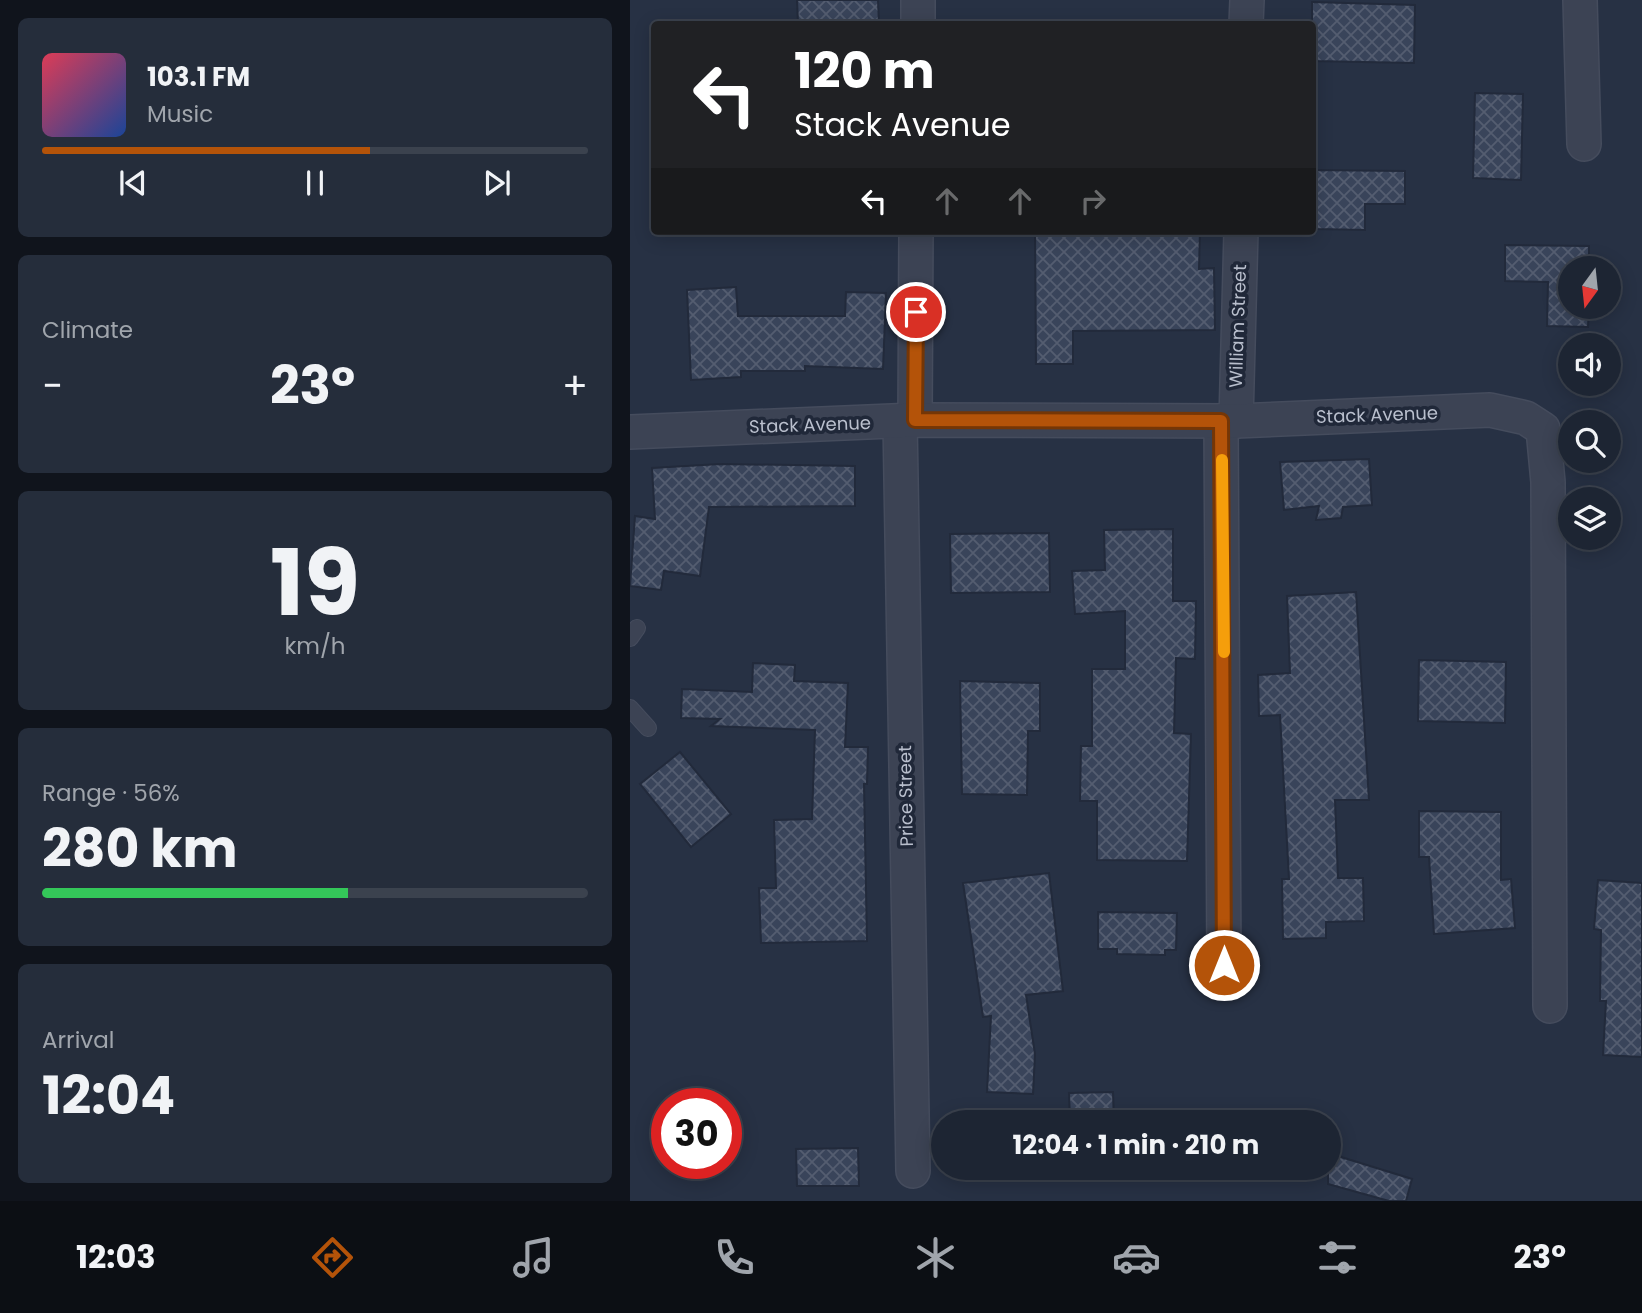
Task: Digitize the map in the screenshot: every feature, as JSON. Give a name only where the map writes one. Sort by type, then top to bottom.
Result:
[{"type":"street","points":[[918,0],[918,21]]},
{"type":"street","points":[[1247,0],[1247,21]]},
{"type":"street","points":[[1580,0],[1584,144]]},
{"type":"street","name":"Price Street","points":[[913,1171],[908,421],[916,235]]},
{"type":"street","name":"William Street","points":[[1224,965],[1228,421],[1241,235]]},
{"type":"street","name":"Stack Avenue","points":[[630,432],[908,421],[1228,421],[1490,410],[1525,418],[1543,429],[1548,495],[1550,1006]]},
{"type":"lane","points":[[630,708],[648,728]]},
{"type":"building","points":[[797,0],[878,0],[879,21],[798,21]]},
{"type":"building","points":[[1312,2],[1415,5],[1414,63],[1316,61],[1316,21],[1312,21]]},
{"type":"building","points":[[1475,93],[1523,94],[1521,180],[1473,178]]},
{"type":"building","points":[[1316,170],[1405,171],[1405,204],[1365,204],[1365,230],[1317,229]]},
{"type":"building","points":[[1035,235],[1200,235],[1199,269],[1214,268],[1215,330],[1073,331],[1073,364],[1036,364]]},
{"type":"building","points":[[1505,245],[1589,246],[1589,256],[1558,256],[1558,319],[1588,319],[1588,327],[1547,326],[1548,282],[1505,281]]},
{"type":"building","points":[[736,287],[738,316],[845,316],[846,292],[886,293],[883,369],[805,366],[805,371],[741,371],[741,377],[691,380],[687,290]]},
{"type":"building","points":[[1369,459],[1372,505],[1343,507],[1341,518],[1316,520],[1319,506],[1284,510],[1280,462]]},
{"type":"building","points":[[720,464],[855,466],[855,506],[709,507],[700,576],[664,571],[661,590],[630,586],[635,516],[655,519],[652,468]]},
{"type":"building","points":[[1173,529],[1173,601],[1196,601],[1195,659],[1176,658],[1174,733],[1191,734],[1187,861],[1097,860],[1097,801],[1080,801],[1081,746],[1092,746],[1092,669],[1125,669],[1125,611],[1075,614],[1072,571],[1105,570],[1104,530]]},
{"type":"building","points":[[1049,533],[1050,592],[951,593],[950,534]]},
{"type":"building","points":[[1356,592],[1369,800],[1335,800],[1338,878],[1363,878],[1364,921],[1326,922],[1326,938],[1283,939],[1282,879],[1289,879],[1280,715],[1259,716],[1258,675],[1290,673],[1287,596]]},
{"type":"building","points":[[1419,660],[1506,662],[1505,723],[1418,721]]},
{"type":"building","points":[[753,663],[795,665],[794,681],[848,683],[845,747],[868,747],[867,784],[864,784],[867,941],[761,943],[759,888],[776,888],[774,820],[812,819],[815,730],[711,726],[720,719],[681,718],[682,689],[752,692]]},
{"type":"building","points":[[960,681],[1040,683],[1040,731],[1028,731],[1027,795],[962,794]]},
{"type":"building","points":[[680,752],[731,814],[691,847],[640,784]]},
{"type":"building","points":[[1419,811],[1501,812],[1501,880],[1511,879],[1515,928],[1434,934],[1429,857],[1419,857]]},
{"type":"building","points":[[1049,873],[1063,991],[1026,995],[1035,1054],[1033,1094],[987,1092],[991,1016],[983,1017],[963,883]]},
{"type":"building","points":[[1598,880],[1642,883],[1642,1057],[1603,1055],[1606,1001],[1600,1001],[1601,930],[1594,929]]},
{"type":"building","points":[[1098,912],[1177,913],[1176,950],[1165,950],[1165,955],[1117,954],[1117,949],[1098,949]]},
{"type":"building","points":[[1113,1092],[1114,1110],[1070,1110],[1069,1093]]},
{"type":"building","points":[[858,1148],[859,1186],[797,1186],[796,1149]]},
{"type":"building","points":[[1341,1157],[1412,1179],[1406,1201],[1389,1201],[1328,1184],[1328,1180],[1341,1180]]},
{"type":"slow traffic","points":[[1222,460],[1224,652]]},
{"type":"route","points":[[916,312],[915,420],[1221,421],[1224,513],[1224,965]]}]
